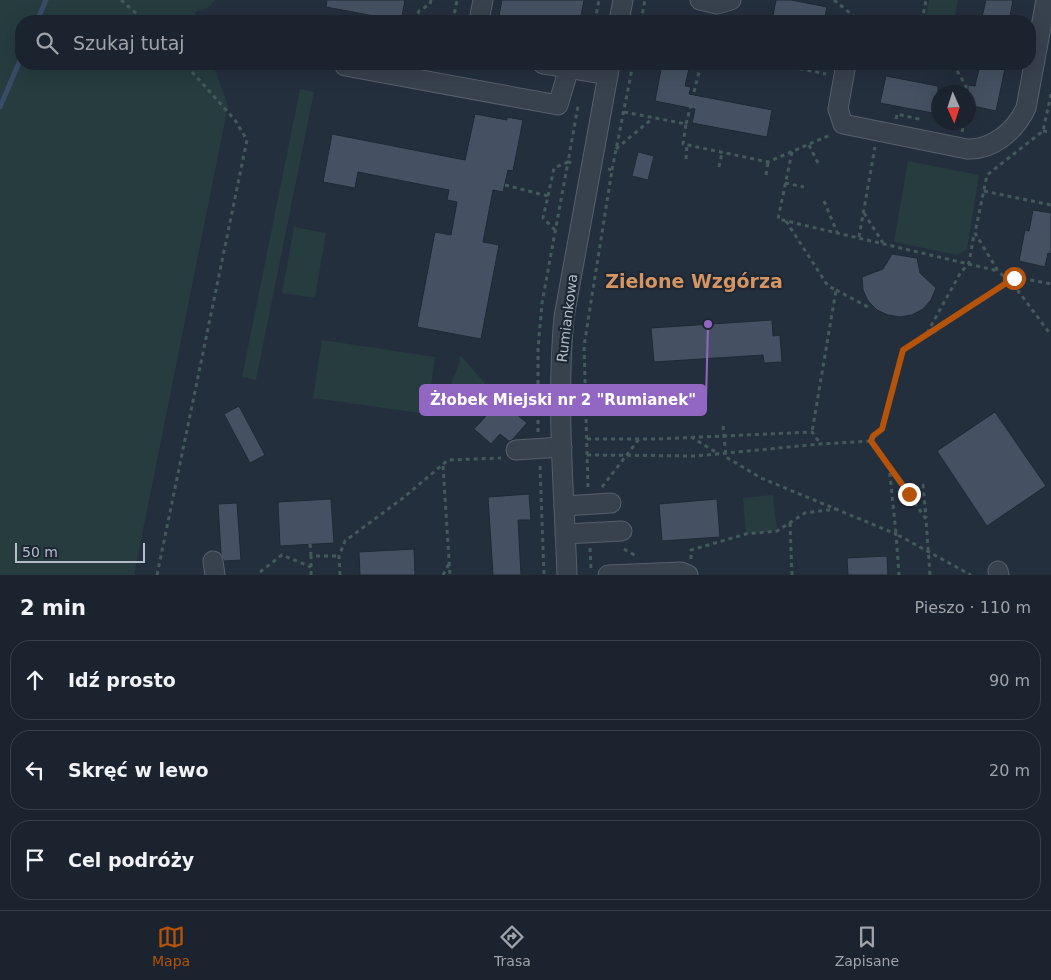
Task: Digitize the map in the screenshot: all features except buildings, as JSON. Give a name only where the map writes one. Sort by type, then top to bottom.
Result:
[{"type":"street","points":[[481,15],[483,0]]},
{"type":"street","points":[[620,15],[623,0]]},
{"type":"street","points":[[700,0],[717,4],[731,0]]},
{"type":"street","points":[[1036,54],[1046,0]]},
{"type":"street","points":[[367,70],[558,105],[568,70]]},
{"type":"street","name":"Rumiankowa","points":[[567,575],[560,391],[564,317],[609,70]]},
{"type":"street","points":[[845,71],[839,114],[843,124],[850,127],[978,150],[998,141],[1020,120],[1026,108],[1033,70]]},
{"type":"street","points":[[509,454],[562,447]]},
{"type":"street","points":[[564,506],[606,496]]},
{"type":"street","points":[[566,534],[622,539]]},
{"type":"street","points":[[608,575],[681,572],[690,568]]},
{"type":"path","points":[[121,0],[138,15]]},
{"type":"path","points":[[417,15],[419,11],[430,4],[431,0]]},
{"type":"path","points":[[454,15],[457,0]]},
{"type":"path","points":[[596,15],[599,0]]},
{"type":"path","points":[[642,15],[645,0]]},
{"type":"path","points":[[834,0],[854,15]]},
{"type":"path","points":[[923,15],[926,0]]},
{"type":"path","points":[[157,575],[247,140],[235,120],[190,70]]},
{"type":"path","points":[[612,170],[632,70]]},
{"type":"path","points":[[694,92],[700,70]]},
{"type":"path","points":[[957,70],[965,85]]},
{"type":"path","points":[[926,335],[961,272],[969,263],[987,175],[1043,131],[1051,94]]},
{"type":"path","points":[[556,231],[543,218],[554,168],[568,162],[579,98]]},
{"type":"path","points":[[691,105],[683,144],[768,162],[850,127]]},
{"type":"path","points":[[624,112],[686,124]]},
{"type":"path","points":[[616,149],[654,118]]},
{"type":"path","points":[[1043,131],[1051,132]]},
{"type":"path","points":[[859,237],[878,132]]},
{"type":"path","points":[[686,158],[688,144]]},
{"type":"path","points":[[809,145],[819,165]]},
{"type":"path","points":[[720,167],[722,152]]},
{"type":"path","points":[[792,152],[776,219],[998,271]]},
{"type":"path","points":[[766,175],[768,162]]},
{"type":"path","points":[[785,183],[804,187]]},
{"type":"path","points":[[505,186],[548,196]]},
{"type":"path","points":[[984,191],[1051,205]]},
{"type":"path","points":[[824,201],[837,232]]},
{"type":"path","points":[[863,213],[883,243]]},
{"type":"path","points":[[786,220],[828,286],[870,308]]},
{"type":"path","points":[[974,233],[998,271],[1009,281],[1051,334]]},
{"type":"path","points":[[871,441],[873,436],[882,429],[903,350],[1014,278],[1051,284]]},
{"type":"path","points":[[820,444],[812,432],[836,290]]},
{"type":"path","points":[[723,426],[726,458],[762,478],[896,534],[971,575]]},
{"type":"path","points":[[587,439],[639,439],[812,432]]},
{"type":"path","points":[[690,436],[720,454]]},
{"type":"path","points":[[606,496],[626,455],[639,439]]},
{"type":"path","points":[[587,455],[696,456],[871,441]]},
{"type":"path","points":[[871,441],[926,519]]},
{"type":"path","points":[[340,575],[339,556],[345,540],[448,460],[509,454]]},
{"type":"path","points":[[889,464],[899,575]]},
{"type":"path","points":[[443,465],[450,575]]},
{"type":"path","points":[[909,494],[923,485],[930,575]]},
{"type":"path","points":[[690,568],[691,550],[746,534],[777,531],[805,513],[836,509]]},
{"type":"path","points":[[790,523],[792,575]]},
{"type":"path","points":[[622,539],[638,557]]},
{"type":"path","points":[[310,544],[311,575]]},
{"type":"path","points":[[682,555],[691,554]]},
{"type":"path","points":[[260,572],[282,555],[311,567]]},
{"type":"path","points":[[311,556],[339,556]]},
{"type":"path","points":[[443,575],[449,564]]},
{"type":"green space","points":[[0,0],[215,0],[208,8],[195,12],[196,15],[15,15],[15,70],[215,70],[228,106],[134,575],[0,575]]},
{"type":"green space","points":[[929,0],[958,0],[955,15],[926,15]]},
{"type":"green space","points":[[300,89],[314,92],[256,380],[242,377]]},
{"type":"green space","points":[[908,161],[979,175],[967,249],[957,255],[894,242]]},
{"type":"green space","points":[[294,227],[326,233],[315,298],[282,293]]},
{"type":"green space","points":[[322,340],[435,357],[427,414],[313,398]]},
{"type":"green space","points":[[461,356],[495,395],[490,400],[477,406],[464,408],[443,405]]},
{"type":"green space","points":[[773,495],[777,531],[746,534],[743,498]]},
{"type":"waterway","points":[[40,15],[46,0]]},
{"type":"waterway","points":[[0,107],[16,70]]},
{"type":"place","name":"Żłobek Miejski nr 2 \"Rumianek\"","points":[[708,324]]},
{"type":"district","name":"Zielone Wzgórza","points":[[694,281]]},
{"type":"route","points":[[909,494],[871,441],[873,436],[882,429],[903,350],[1014,278]]}]
